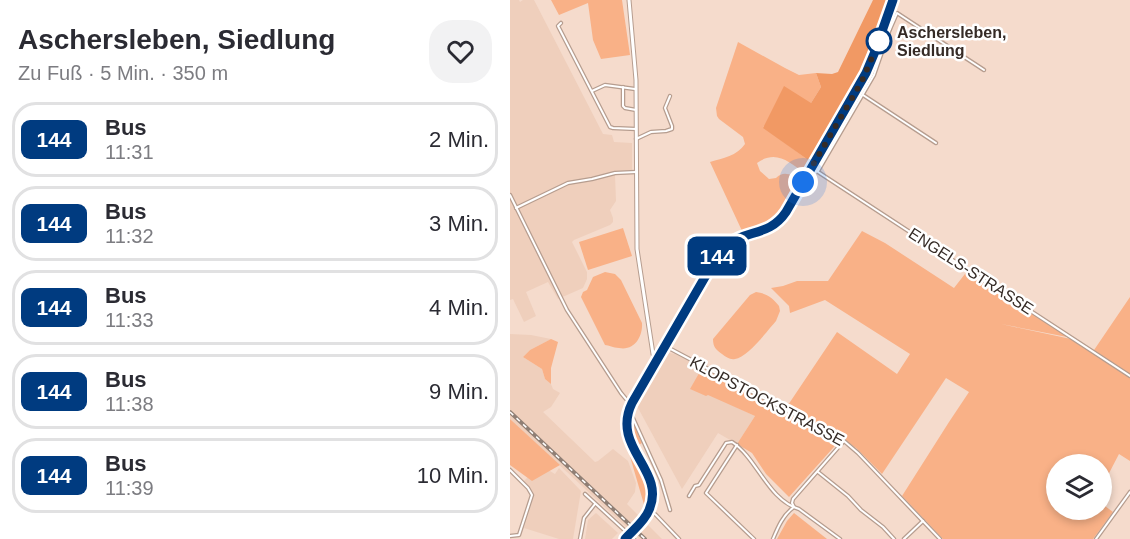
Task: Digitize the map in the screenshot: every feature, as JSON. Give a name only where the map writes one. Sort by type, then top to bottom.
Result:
[{"type":"main road","points":[[625,538],[650,510],[653,495],[651,481],[628,438],[626,428],[632,403],[723,248],[735,240],[764,231],[779,221],[786,212],[862,81],[893,0]]},
{"type":"street","points":[[629,0],[636,87],[638,259],[653,354],[657,359]]},
{"type":"street","points":[[818,171],[877,68],[897,13],[984,70]]},
{"type":"street","points":[[561,23],[558,26],[611,128],[636,129]]},
{"type":"street","points":[[884,27],[890,28]]},
{"type":"street","points":[[592,91],[605,84],[636,87]]},
{"type":"street","points":[[623,87],[623,106],[636,110]]},
{"type":"street","points":[[863,95],[936,143]]},
{"type":"street","points":[[636,140],[651,132],[672,129],[664,108],[670,96]]},
{"type":"street","name":"ENGELS-STRASSE","points":[[812,168],[1130,375]]},
{"type":"street","points":[[516,208],[568,183],[615,173],[637,172]]},
{"type":"street","points":[[510,195],[567,310],[626,399],[632,403]]},
{"type":"street","name":"KLOPSTOCKSTRASSE","points":[[665,346],[844,441],[940,539]]},
{"type":"street","points":[[628,414],[632,416],[661,480],[670,510]]},
{"type":"street","points":[[794,507],[793,499],[844,441]]},
{"type":"street","points":[[689,496],[695,486],[699,485],[726,443],[732,442],[744,450],[785,502],[799,509],[840,539]]},
{"type":"street","points":[[737,445],[706,493],[753,539]]},
{"type":"street","points":[[510,470],[532,495],[519,536],[510,537]]},
{"type":"street","points":[[818,472],[848,496],[894,539]]},
{"type":"street","points":[[1096,539],[1130,492]]},
{"type":"street","points":[[585,494],[633,539]]},
{"type":"street","points":[[580,539],[584,518],[595,504]]},
{"type":"street","points":[[773,539],[784,518],[794,507]]},
{"type":"street","points":[[650,510],[679,539]]},
{"type":"street","points":[[904,539],[923,521]]},
{"type":"shaded area","points":[[510,0],[520,2],[534,0],[603,134],[612,135],[614,142],[632,143],[632,174],[615,175],[616,201],[610,210],[613,222],[572,242],[587,272],[583,288],[558,299],[548,282],[526,292],[536,316],[524,322],[513,299],[510,300]]},
{"type":"shaded area","points":[[551,0],[622,0],[630,55],[601,59],[593,40],[588,3],[559,15]]},
{"type":"shaded area","points":[[873,0],[888,0],[872,49],[852,93],[811,162],[763,128],[784,86],[811,103],[821,87],[816,73],[838,72]]},
{"type":"shaded area","points":[[738,42],[799,75],[816,73],[821,87],[811,103],[763,127],[811,162],[805,173],[788,161],[776,157],[770,157],[757,163],[760,171],[769,179],[785,174],[800,180],[776,219],[743,233],[710,162],[734,154],[745,144],[743,137],[719,119],[716,108]]},
{"type":"shaded area","points":[[623,228],[632,256],[588,270],[579,242]]},
{"type":"shaded area","points":[[862,231],[885,243],[954,288],[968,270],[1072,338],[1001,324],[1071,339],[1092,353],[1130,297],[1130,461],[1119,454],[1112,467],[1112,454],[1046,454],[1046,520],[1107,520],[1093,539],[943,539],[902,496],[969,392],[946,378],[882,474],[856,448],[842,438],[789,497],[766,474],[752,453],[737,444],[755,416],[690,389],[702,368],[784,411],[837,332],[897,374],[910,354],[825,300],[790,313],[789,306],[771,288],[797,281],[828,281]]},
{"type":"shaded area","points":[[605,272],[615,274],[621,280],[642,323],[639,338],[629,347],[617,348],[605,345],[581,297],[593,277]]},
{"type":"shaded area","points":[[756,292],[769,296],[779,306],[780,311],[776,321],[745,354],[735,359],[728,358],[717,350],[713,339],[750,295]]},
{"type":"shaded area","points":[[510,334],[551,339],[530,350],[523,357],[542,369],[545,379],[553,389],[560,393],[551,407],[543,412],[595,462],[613,449],[628,461],[636,483],[635,492],[627,504],[662,539],[639,539],[510,419]]},
{"type":"shaded area","points":[[551,339],[558,342],[551,368],[551,384],[545,379],[542,369],[523,357],[530,350]]},
{"type":"shaded area","points":[[664,352],[675,354],[702,368],[691,389],[708,394],[755,416],[737,444],[718,433],[682,489],[637,406]]},
{"type":"shaded area","points":[[625,410],[642,443],[630,450],[648,484],[645,508],[620,422]]},
{"type":"shaded area","points":[[510,419],[560,465],[532,481],[510,465]]},
{"type":"shaded area","points":[[545,468],[555,474],[559,468],[581,491],[573,539],[559,539],[524,528],[534,496],[523,482],[529,476]]},
{"type":"shaded area","points":[[596,513],[618,533],[612,539],[585,539],[588,520]]},
{"type":"shaded area","points":[[794,513],[827,539],[777,539]]},
{"type":"railway","points":[[510,412],[645,539]]},
{"type":"bus line","name":"144","points":[[625,539],[647,514],[653,495],[650,478],[628,438],[626,428],[632,403],[723,248],[735,240],[764,231],[779,221],[786,212],[866,73],[893,0]]},
{"type":"place","name":"Aschersleben, Siedlung","points":[[879,41]]},
{"type":"route","points":[[803,182],[862,81],[879,41]]}]
